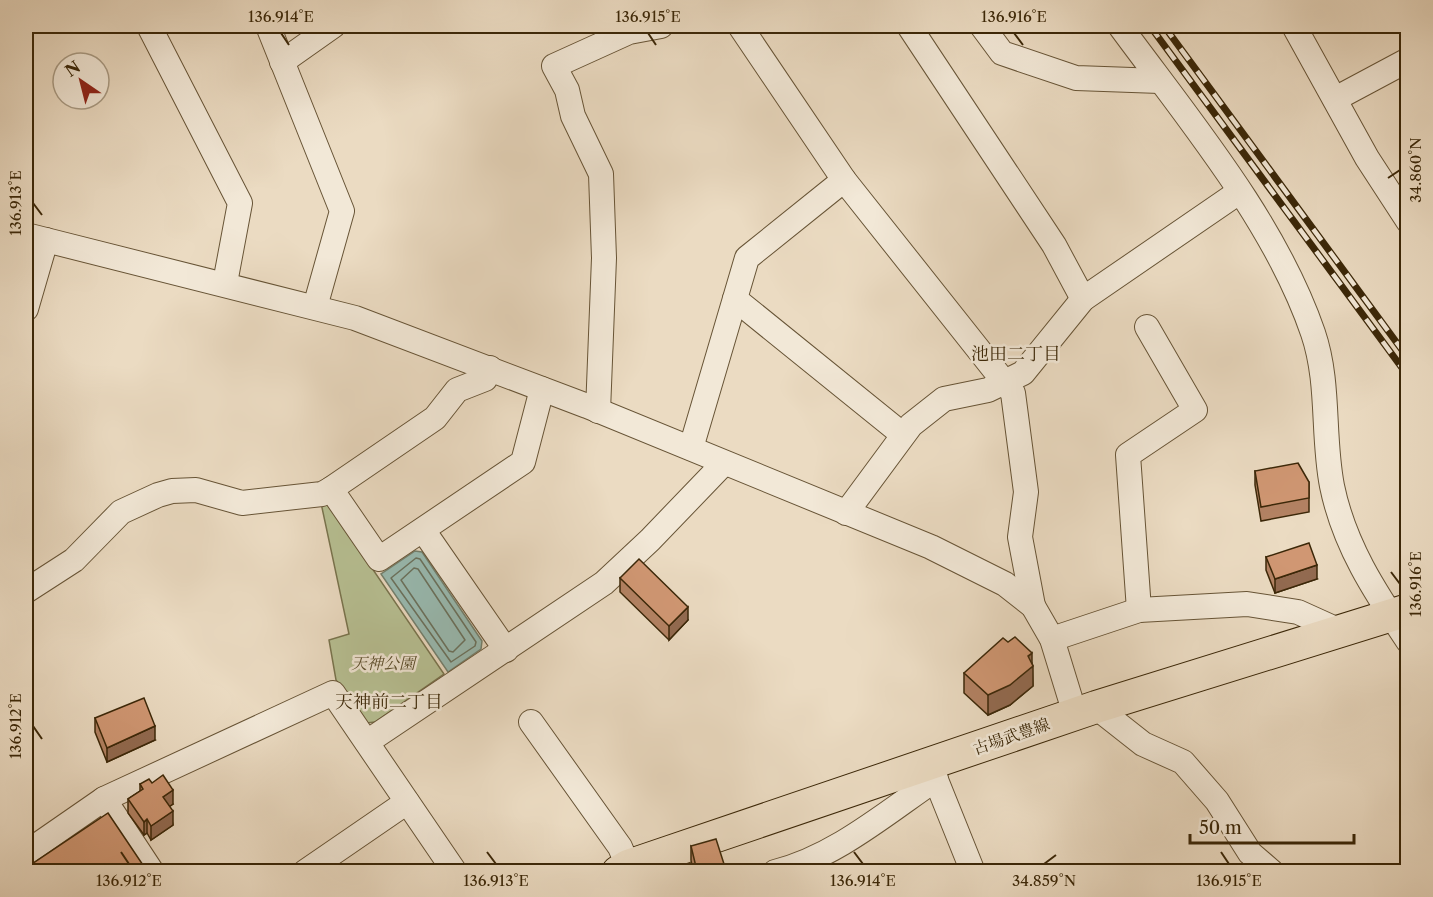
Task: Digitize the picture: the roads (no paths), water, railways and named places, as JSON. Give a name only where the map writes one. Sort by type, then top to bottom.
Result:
[{"type":"main road","name":"古場武豊線","points":[[623,869],[933,771],[1086,710],[1399,613]]},
{"type":"street","points":[[149,26],[240,203],[225,283]]},
{"type":"street","points":[[268,26],[342,211],[315,307]]},
{"type":"street","points":[[282,62],[333,26]]},
{"type":"street","points":[[598,411],[604,258],[601,174],[573,116],[567,90],[554,66],[629,32],[661,26]]},
{"type":"street","points":[[740,26],[844,180],[1006,381],[1013,393],[1022,445],[1026,492],[1020,537],[1033,606],[1052,639],[1086,710],[1143,744],[1184,762],[1217,801],[1250,853],[1272,872]]},
{"type":"street","points":[[909,26],[1054,245],[1083,299]]},
{"type":"street","points":[[982,26],[1002,53],[1076,78],[1160,81]]},
{"type":"street","points":[[1120,26],[1239,192],[1281,263],[1304,309],[1323,372],[1332,484],[1340,520],[1355,557],[1399,613],[1407,641]]},
{"type":"street","points":[[1294,26],[1367,158],[1407,220]]},
{"type":"street","points":[[1335,99],[1407,60]]},
{"type":"street","points":[[691,448],[747,258],[844,180]]},
{"type":"street","points":[[846,513],[902,434],[944,399],[988,390],[1023,374],[1083,299],[1239,192]]},
{"type":"street","points":[[26,309],[36,238],[225,283],[356,318],[490,368],[691,448],[931,547],[1005,584],[1033,606]]},
{"type":"street","points":[[735,299],[902,434]]},
{"type":"street","points":[[1139,610],[1128,455],[1195,410],[1147,327]]},
{"type":"street","points":[[26,591],[74,560],[121,512],[158,495],[172,491],[196,490],[242,503],[322,494],[435,418],[457,390],[484,379],[490,368]]},
{"type":"street","points":[[331,489],[380,559],[523,462],[542,389]]},
{"type":"street","points":[[367,742],[604,583],[650,540],[724,463]]},
{"type":"street","points":[[423,530],[506,650]]},
{"type":"street","points":[[1052,639],[1139,610],[1247,604],[1298,612],[1340,631]]},
{"type":"street","points":[[26,853],[104,799],[333,693],[455,872]]},
{"type":"street","points":[[531,722],[620,847],[623,869]]},
{"type":"street","points":[[775,872],[797,866],[839,845],[933,771],[973,872]]},
{"type":"street","points":[[104,799],[152,872]]},
{"type":"street","points":[[305,872],[407,802]]},
{"type":"water","points":[[415,551],[422,552],[482,641],[481,649],[448,672],[381,574]]},
{"type":"railway","points":[[1150,26],[1408,376]]},
{"type":"railway","points":[[1164,26],[1408,358]]},
{"type":"district","name":"池田二丁目","points":[[1016,354]]},
{"type":"district","name":"天神前二丁目","points":[[389,702]]},
{"type":"park label","name":"天神公園","points":[[383,663]]}]
